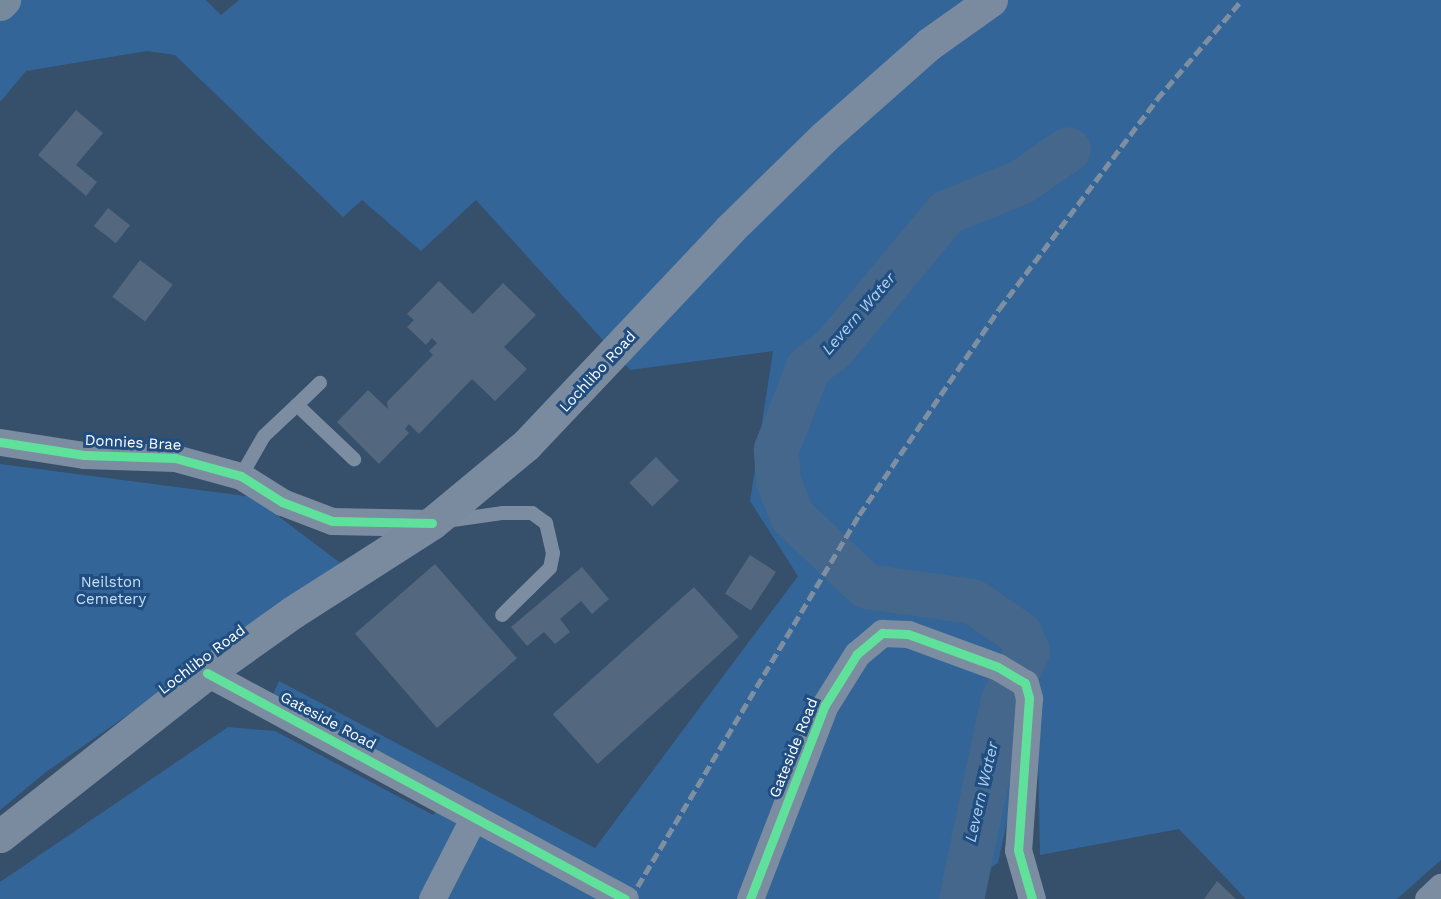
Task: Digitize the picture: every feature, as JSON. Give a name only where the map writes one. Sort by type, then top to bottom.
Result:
[{"type":"main road","name":"Lochlibo Road","points":[[0,836],[207,674],[293,612],[432,523],[534,438],[729,230],[824,137],[929,44],[991,0]]},
{"type":"street","points":[[0,4],[4,0]]},
{"type":"street","name":"Donnies Brae","points":[[0,442],[84,455],[175,458],[241,476],[282,502],[332,521],[432,523]]},
{"type":"street","name":"Gateside Road","points":[[750,899],[825,705],[857,654],[882,633],[908,634],[998,667],[1025,682],[1029,698],[1018,850],[1032,899]]},
{"type":"street","name":"Gateside Road","points":[[207,674],[625,899]]},
{"type":"street","points":[[432,899],[474,817]]},
{"type":"street","points":[[1428,899],[1441,887]]},
{"type":"lane","points":[[241,476],[264,436],[320,383]]},
{"type":"lane","points":[[297,405],[354,459]]},
{"type":"lane","points":[[432,523],[503,513],[532,513],[546,523],[553,553],[550,568],[502,615]]},
{"type":"green space","points":[[18,0],[206,0],[221,15],[239,0],[1441,0],[1441,860],[1397,899],[1246,899],[1179,829],[1040,855],[1038,756],[1017,776],[998,863],[961,887],[964,899],[0,899],[0,882],[228,727],[275,731],[433,815],[449,795],[272,696],[279,681],[595,848],[798,576],[750,501],[773,351],[630,370],[476,200],[421,251],[362,200],[343,217],[175,55],[147,51],[26,71],[0,102],[0,18]]},
{"type":"green space","name":"Neilston Cemetery","points":[[0,464],[253,497],[343,565],[46,772],[0,810]]},
{"type":"building","points":[[76,110],[103,133],[76,165],[97,182],[86,196],[38,155]]},
{"type":"building","points":[[108,208],[130,225],[116,243],[94,226]]},
{"type":"building","points":[[140,260],[173,285],[145,321],[112,297]]},
{"type":"building","points":[[439,281],[473,314],[503,283],[536,315],[504,347],[527,369],[495,401],[472,379],[419,434],[409,424],[405,429],[409,433],[379,464],[337,422],[368,390],[388,409],[387,402],[433,355],[429,351],[437,343],[432,338],[426,345],[407,327],[414,320],[407,314]]},
{"type":"building","points":[[656,457],[679,481],[652,506],[629,483]]},
{"type":"building","points":[[750,555],[776,572],[751,610],[725,594]]},
{"type":"building","points":[[435,564],[517,658],[437,728],[355,634]]},
{"type":"building","points":[[582,567],[609,599],[592,614],[581,601],[560,619],[570,632],[555,644],[544,632],[527,646],[511,627]]},
{"type":"building","points":[[694,587],[739,637],[598,764],[553,714]]},
{"type":"building","points":[[1217,881],[1236,899],[1204,899]]},
{"type":"waterway","name":"Levern Water","points":[[961,899],[1002,702],[1027,651],[1019,633],[972,601],[866,586],[792,516],[778,481],[776,449],[808,367],[833,348],[946,212],[1020,182],[1068,149]]},
{"type":"railway","points":[[630,899],[859,515],[999,309],[1157,99],[1242,0]]},
{"type":"cycle path","points":[[0,442],[84,455],[175,458],[241,476],[282,502],[332,521],[432,523]]},
{"type":"cycle path","points":[[750,899],[825,705],[857,654],[882,633],[908,634],[998,667],[1025,683],[1029,698],[1018,850],[1032,899]]},
{"type":"cycle path","points":[[207,673],[625,899]]}]
